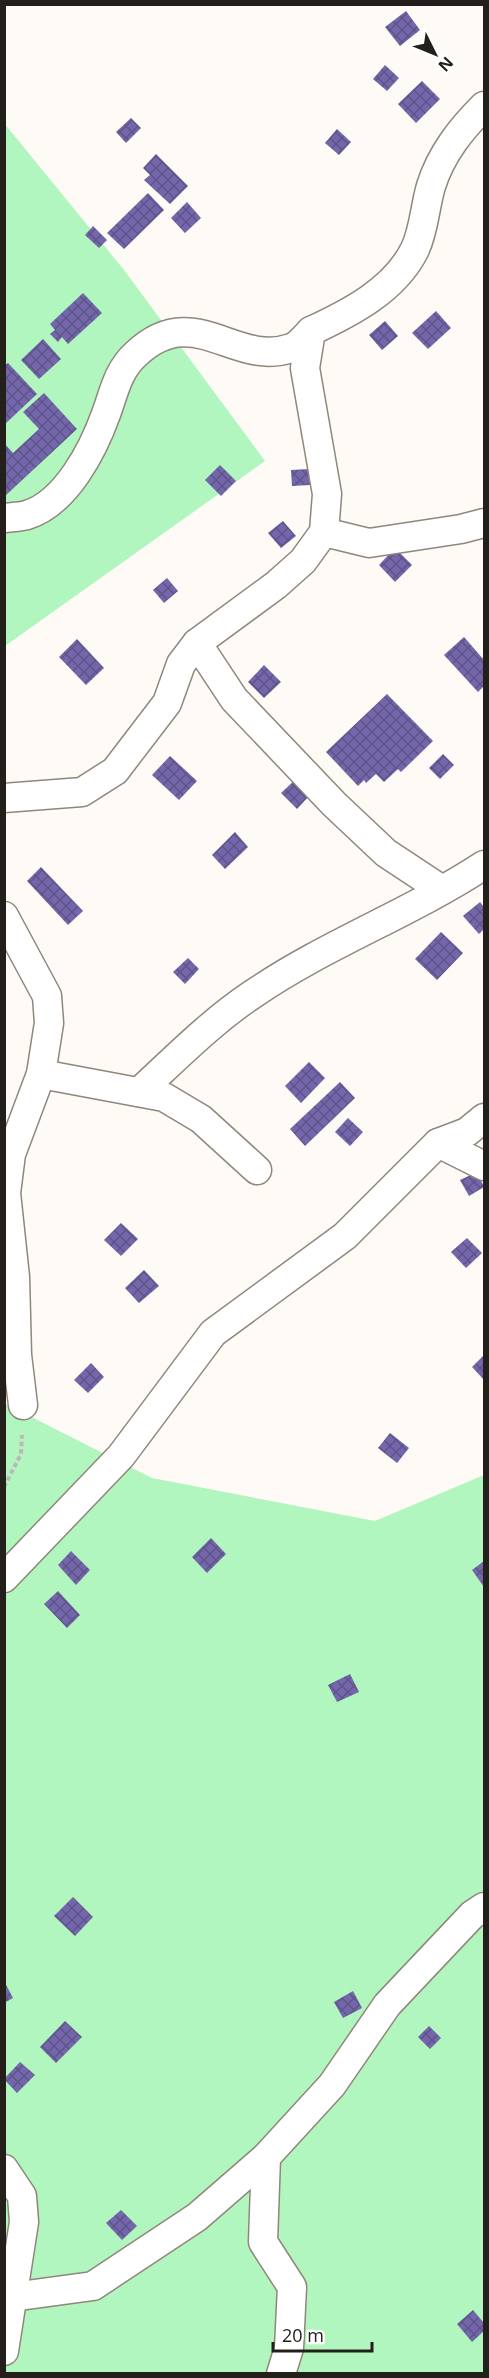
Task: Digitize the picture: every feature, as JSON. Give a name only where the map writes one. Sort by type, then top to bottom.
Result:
[{"type":"street","points":[[4,518],[28,515],[76,477],[93,447],[120,374],[135,354],[159,336],[177,332],[197,333],[262,351],[291,348],[311,331],[347,315],[375,295],[400,271],[415,249],[431,187],[447,150],[484,106]]},
{"type":"street","points":[[4,798],[82,792],[115,771],[167,703],[181,664],[197,643],[276,585],[303,561],[324,532],[327,494],[305,368],[311,331]]},
{"type":"street","points":[[324,532],[369,543],[461,529],[484,523]]},
{"type":"street","points":[[197,643],[234,699],[334,804],[386,853],[442,890]]},
{"type":"street","points":[[139,1092],[212,1024],[254,993],[484,865]]},
{"type":"street","points":[[4,916],[48,996],[49,1023],[41,1074],[11,1154],[6,1193],[15,1277],[17,1355],[23,1405]]},
{"type":"street","points":[[41,1074],[164,1097],[201,1119],[257,1170]]},
{"type":"street","points":[[4,1578],[122,1456],[213,1333],[345,1236],[438,1143],[467,1132],[484,1118]]},
{"type":"street","points":[[438,1143],[484,1166]]},
{"type":"street","points":[[12,2297],[93,2286],[197,2217],[266,2157],[332,2085],[387,2005],[472,1915],[484,1907]]},
{"type":"street","points":[[266,2157],[263,2242],[292,2287],[289,2348],[281,2373]]},
{"type":"street","points":[[4,2169],[22,2196],[24,2222],[4,2351]]},
{"type":"path","points":[[4,1487],[21,1454],[23,1405]]},
{"type":"green space","points":[[4,123],[124,270],[265,461],[5,646]]},
{"type":"green space","points":[[4,1403],[152,1478],[375,1521],[484,1475],[484,2373],[5,2373]]},
{"type":"building","points":[[406,11],[420,30],[400,46],[385,27]]},
{"type":"building","points":[[385,65],[399,78],[387,91],[373,79]]},
{"type":"building","points":[[422,81],[440,99],[416,123],[398,104]]},
{"type":"building","points":[[131,118],[141,128],[126,143],[116,132]]},
{"type":"building","points":[[337,129],[351,142],[339,155],[325,143]]},
{"type":"building","points":[[156,154],[188,186],[170,204],[144,180],[150,175],[143,168]]},
{"type":"building","points":[[148,193],[164,210],[124,249],[107,233]]},
{"type":"building","points":[[187,202],[201,218],[185,233],[171,218]]},
{"type":"building","points":[[93,226],[107,240],[99,248],[85,235]]},
{"type":"building","points":[[83,293],[102,313],[68,344],[62,337],[58,342],[50,334],[55,330],[50,324]]},
{"type":"building","points":[[436,311],[451,328],[428,349],[412,333]]},
{"type":"building","points":[[385,321],[398,336],[382,350],[369,335]]},
{"type":"building","points":[[43,339],[61,359],[39,379],[21,360]]},
{"type":"building","points":[[8,363],[37,394],[4,425],[4,366]]},
{"type":"building","points":[[44,393],[77,429],[4,497],[4,443],[13,453],[39,429],[23,412]]},
{"type":"building","points":[[220,465],[236,481],[221,496],[205,480]]},
{"type":"building","points":[[309,469],[310,485],[292,486],[291,470]]},
{"type":"building","points":[[283,521],[296,536],[281,548],[268,533]]},
{"type":"building","points":[[395,548],[412,565],[395,582],[379,565]]},
{"type":"building","points":[[167,578],[178,591],[164,603],[153,590]]},
{"type":"building","points":[[464,637],[484,660],[484,686],[478,692],[444,655]]},
{"type":"building","points":[[77,639],[104,668],[86,685],[59,657]]},
{"type":"building","points":[[264,665],[281,682],[264,698],[248,682]]},
{"type":"building","points":[[387,694],[433,741],[401,772],[398,769],[384,782],[376,774],[366,783],[364,780],[358,786],[326,752]]},
{"type":"building","points":[[443,754],[454,765],[440,779],[429,768]]},
{"type":"building","points":[[170,756],[197,781],[179,800],[152,775]]},
{"type":"building","points":[[296,779],[311,794],[297,809],[281,793]]},
{"type":"building","points":[[235,832],[248,847],[225,869],[212,855]]},
{"type":"building","points":[[41,867],[83,911],[68,925],[27,881]]},
{"type":"building","points":[[480,902],[484,907],[484,929],[479,934],[463,916]]},
{"type":"building","points":[[441,932],[463,953],[437,980],[415,959]]},
{"type":"building","points":[[188,958],[199,969],[185,984],[173,972]]},
{"type":"building","points":[[309,1062],[325,1078],[301,1103],[285,1086]]},
{"type":"building","points":[[340,1082],[355,1098],[305,1146],[290,1129]]},
{"type":"building","points":[[348,1118],[363,1132],[350,1146],[335,1132]]},
{"type":"building","points":[[477,1172],[484,1187],[469,1196],[460,1180]]},
{"type":"building","points":[[121,1223],[138,1239],[121,1256],[104,1240]]},
{"type":"building","points":[[467,1238],[482,1253],[466,1268],[451,1252]]},
{"type":"building","points":[[144,1270],[159,1286],[139,1303],[125,1288]]},
{"type":"building","points":[[484,1355],[484,1380],[472,1367]]},
{"type":"building","points":[[91,1363],[104,1377],[88,1393],[74,1380]]},
{"type":"building","points":[[390,1433],[409,1448],[397,1463],[378,1448]]},
{"type":"building","points":[[211,1538],[226,1554],[207,1573],[192,1557]]},
{"type":"building","points":[[71,1551],[90,1570],[76,1585],[58,1565]]},
{"type":"building","points":[[484,1561],[484,1587],[472,1570]]},
{"type":"building","points":[[58,1591],[80,1615],[67,1628],[44,1604]]},
{"type":"building","points":[[350,1674],[359,1692],[337,1702],[328,1685]]},
{"type":"building","points":[[73,1897],[93,1917],[75,1936],[54,1916]]},
{"type":"building","points":[[4,1981],[13,1998],[4,2003]]},
{"type":"building","points":[[353,1991],[362,2008],[343,2018],[334,2002]]},
{"type":"building","points":[[65,2021],[82,2037],[56,2063],[40,2047]]},
{"type":"building","points":[[429,2026],[441,2038],[430,2049],[418,2037]]},
{"type":"building","points":[[20,2062],[35,2075],[17,2093],[4,2079]]},
{"type":"building","points":[[121,2210],[137,2226],[122,2240],[106,2223]]},
{"type":"building","points":[[473,2310],[484,2323],[484,2331],[472,2342],[457,2324]]}]
